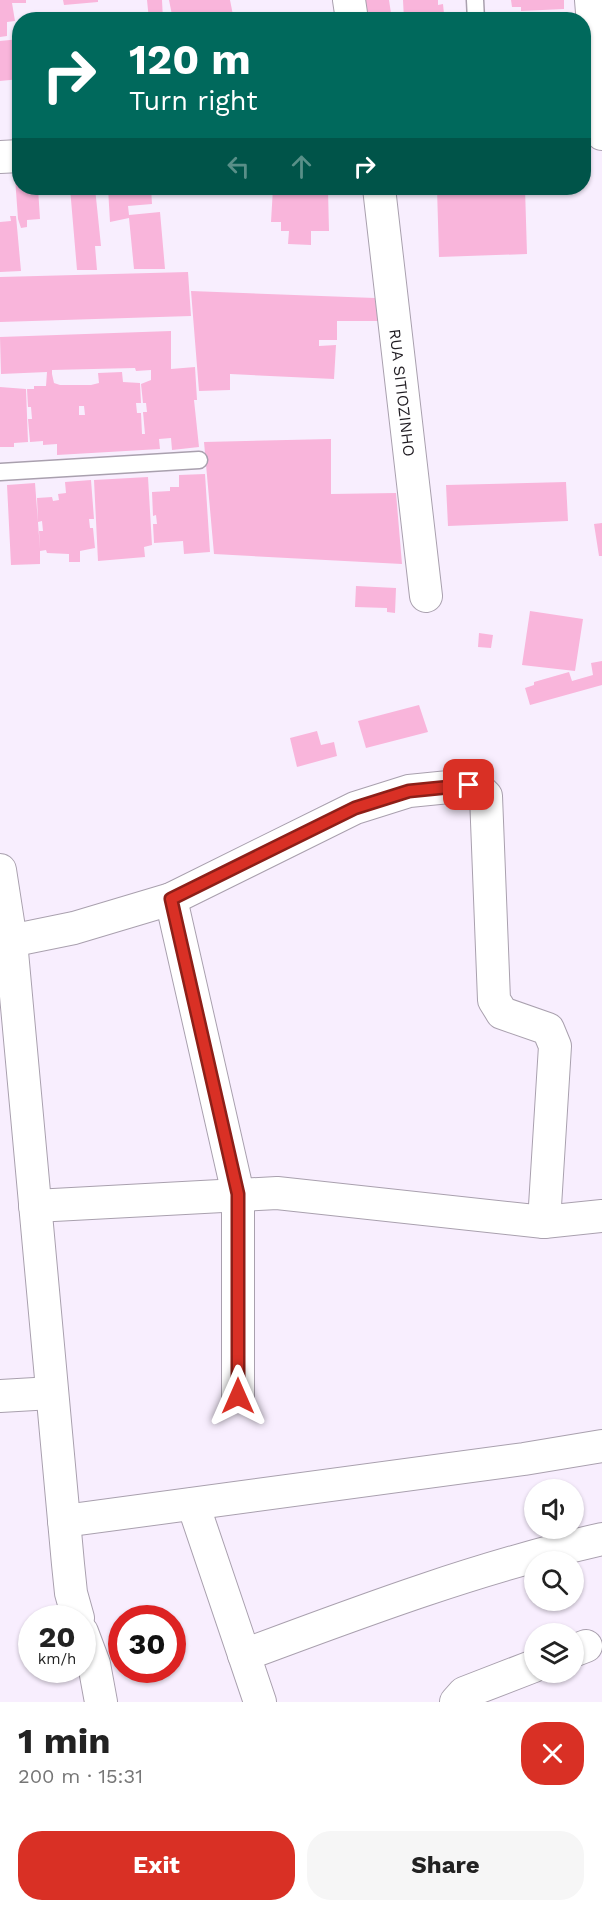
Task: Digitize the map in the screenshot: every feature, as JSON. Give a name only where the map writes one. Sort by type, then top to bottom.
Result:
[{"type":"street","points":[[591,0],[598,47],[602,134]]},
{"type":"street","name":"RUA SITIOZINHO","points":[[380,195],[426,596]]},
{"type":"street","points":[[6,942],[85,925],[171,899],[355,808],[409,791],[469,785],[483,792],[486,796],[488,819],[492,992],[502,1013],[548,1029],[555,1046],[544,1222]]},
{"type":"street","points":[[0,870],[35,1206],[71,1593],[74,1605]]},
{"type":"street","points":[[171,899],[238,1194],[238,1396]]},
{"type":"street","points":[[35,1206],[238,1194],[277,1194],[544,1222],[602,1216]]},
{"type":"street","points":[[0,1396],[52,1393]]},
{"type":"street","points":[[64,1521],[602,1446]]},
{"type":"street","points":[[194,1504],[260,1702]]},
{"type":"street","points":[[244,1654],[428,1588],[557,1549],[602,1539]]},
{"type":"street","points":[[456,1702],[464,1693],[524,1670]]},
{"type":"street","points":[[96,1675],[101,1702]]},
{"type":"lane","points":[[0,472],[199,460]]},
{"type":"building","points":[[0,0],[26,0],[26,3],[12,3],[14,12],[12,21],[7,22],[7,36],[0,37]]},
{"type":"building","points":[[63,0],[98,0],[98,2],[64,5]]},
{"type":"building","points":[[147,0],[162,0],[163,12],[148,12]]},
{"type":"building","points":[[169,0],[230,0],[232,12],[171,12]]},
{"type":"building","points":[[356,0],[389,0],[391,12],[358,12]]},
{"type":"building","points":[[403,0],[438,0],[438,5],[443,4],[444,12],[404,12]]},
{"type":"building","points":[[511,0],[564,0],[564,9],[521,11],[521,7],[512,7]]},
{"type":"building","points":[[12,40],[12,80],[0,81],[0,41]]},
{"type":"building","points":[[16,195],[38,195],[40,219],[27,220],[27,227],[21,228]]},
{"type":"building","points":[[71,195],[96,195],[101,246],[95,246],[97,270],[77,270]]},
{"type":"building","points":[[108,195],[151,195],[152,204],[128,206],[129,215],[160,212],[165,269],[134,269],[129,218],[110,222]]},
{"type":"building","points":[[273,195],[328,195],[329,231],[311,231],[311,245],[288,244],[289,231],[281,231],[281,222],[271,222]]},
{"type":"building","points":[[437,195],[525,195],[527,254],[439,257]]},
{"type":"building","points":[[10,216],[16,216],[21,271],[0,272],[0,222],[11,221]]},
{"type":"building","points":[[188,272],[191,316],[0,322],[0,277]]},
{"type":"building","points":[[191,291],[375,298],[378,321],[337,321],[337,340],[319,340],[319,346],[336,345],[334,379],[230,374],[230,390],[199,391]]},
{"type":"building","points":[[171,331],[171,369],[195,367],[197,400],[194,400],[199,447],[172,450],[171,438],[159,439],[160,449],[57,455],[57,444],[43,445],[43,441],[30,442],[28,419],[32,419],[31,407],[28,407],[27,389],[34,389],[34,386],[46,386],[47,372],[1,374],[0,337]],"holes":[[[135,368],[136,371],[151,370],[151,380],[141,384],[143,403],[146,403],[147,412],[143,412],[145,434],[142,434],[141,413],[137,413],[136,403],[141,403],[140,383],[123,382],[122,372],[98,373],[99,383],[91,385],[60,385],[54,383],[52,374],[52,370]],[[79,406],[84,406],[85,415],[79,415]]]},
{"type":"building","points":[[0,387],[26,389],[28,442],[14,443],[14,447],[0,447]]},
{"type":"building","points":[[331,439],[331,494],[396,493],[402,564],[214,554],[204,442]]},
{"type":"building","points":[[205,474],[210,552],[184,554],[183,541],[154,543],[153,524],[157,524],[156,515],[153,516],[152,492],[170,491],[170,487],[179,487],[179,475]]},
{"type":"building","points":[[148,477],[152,545],[144,547],[145,557],[98,561],[94,480]]},
{"type":"building","points":[[91,480],[94,519],[89,519],[90,528],[93,528],[95,548],[80,551],[80,562],[69,562],[69,554],[47,553],[46,550],[40,551],[40,564],[11,565],[7,485],[35,483],[40,549],[39,531],[43,531],[42,521],[38,522],[37,498],[52,497],[53,501],[59,500],[58,494],[66,493],[65,482]]},
{"type":"building","points":[[566,482],[568,521],[448,526],[446,485]]},
{"type":"building","points":[[602,523],[602,556],[599,556],[594,524]]},
{"type":"building","points":[[356,586],[396,588],[395,613],[387,612],[387,608],[355,607]]},
{"type":"building","points":[[530,611],[583,619],[575,671],[522,665]]},
{"type":"building","points":[[479,633],[493,635],[491,648],[478,647]]},
{"type":"building","points":[[602,661],[602,685],[530,705],[525,688],[534,685],[534,682],[569,672],[572,681],[593,675],[591,663]]},
{"type":"building","points":[[419,705],[428,732],[366,748],[358,721]]},
{"type":"building","points":[[317,731],[321,745],[334,742],[337,756],[297,767],[290,738]]},
{"type":"route","points":[[238,1396],[238,1194],[171,899],[355,808],[409,791],[469,785]]}]
